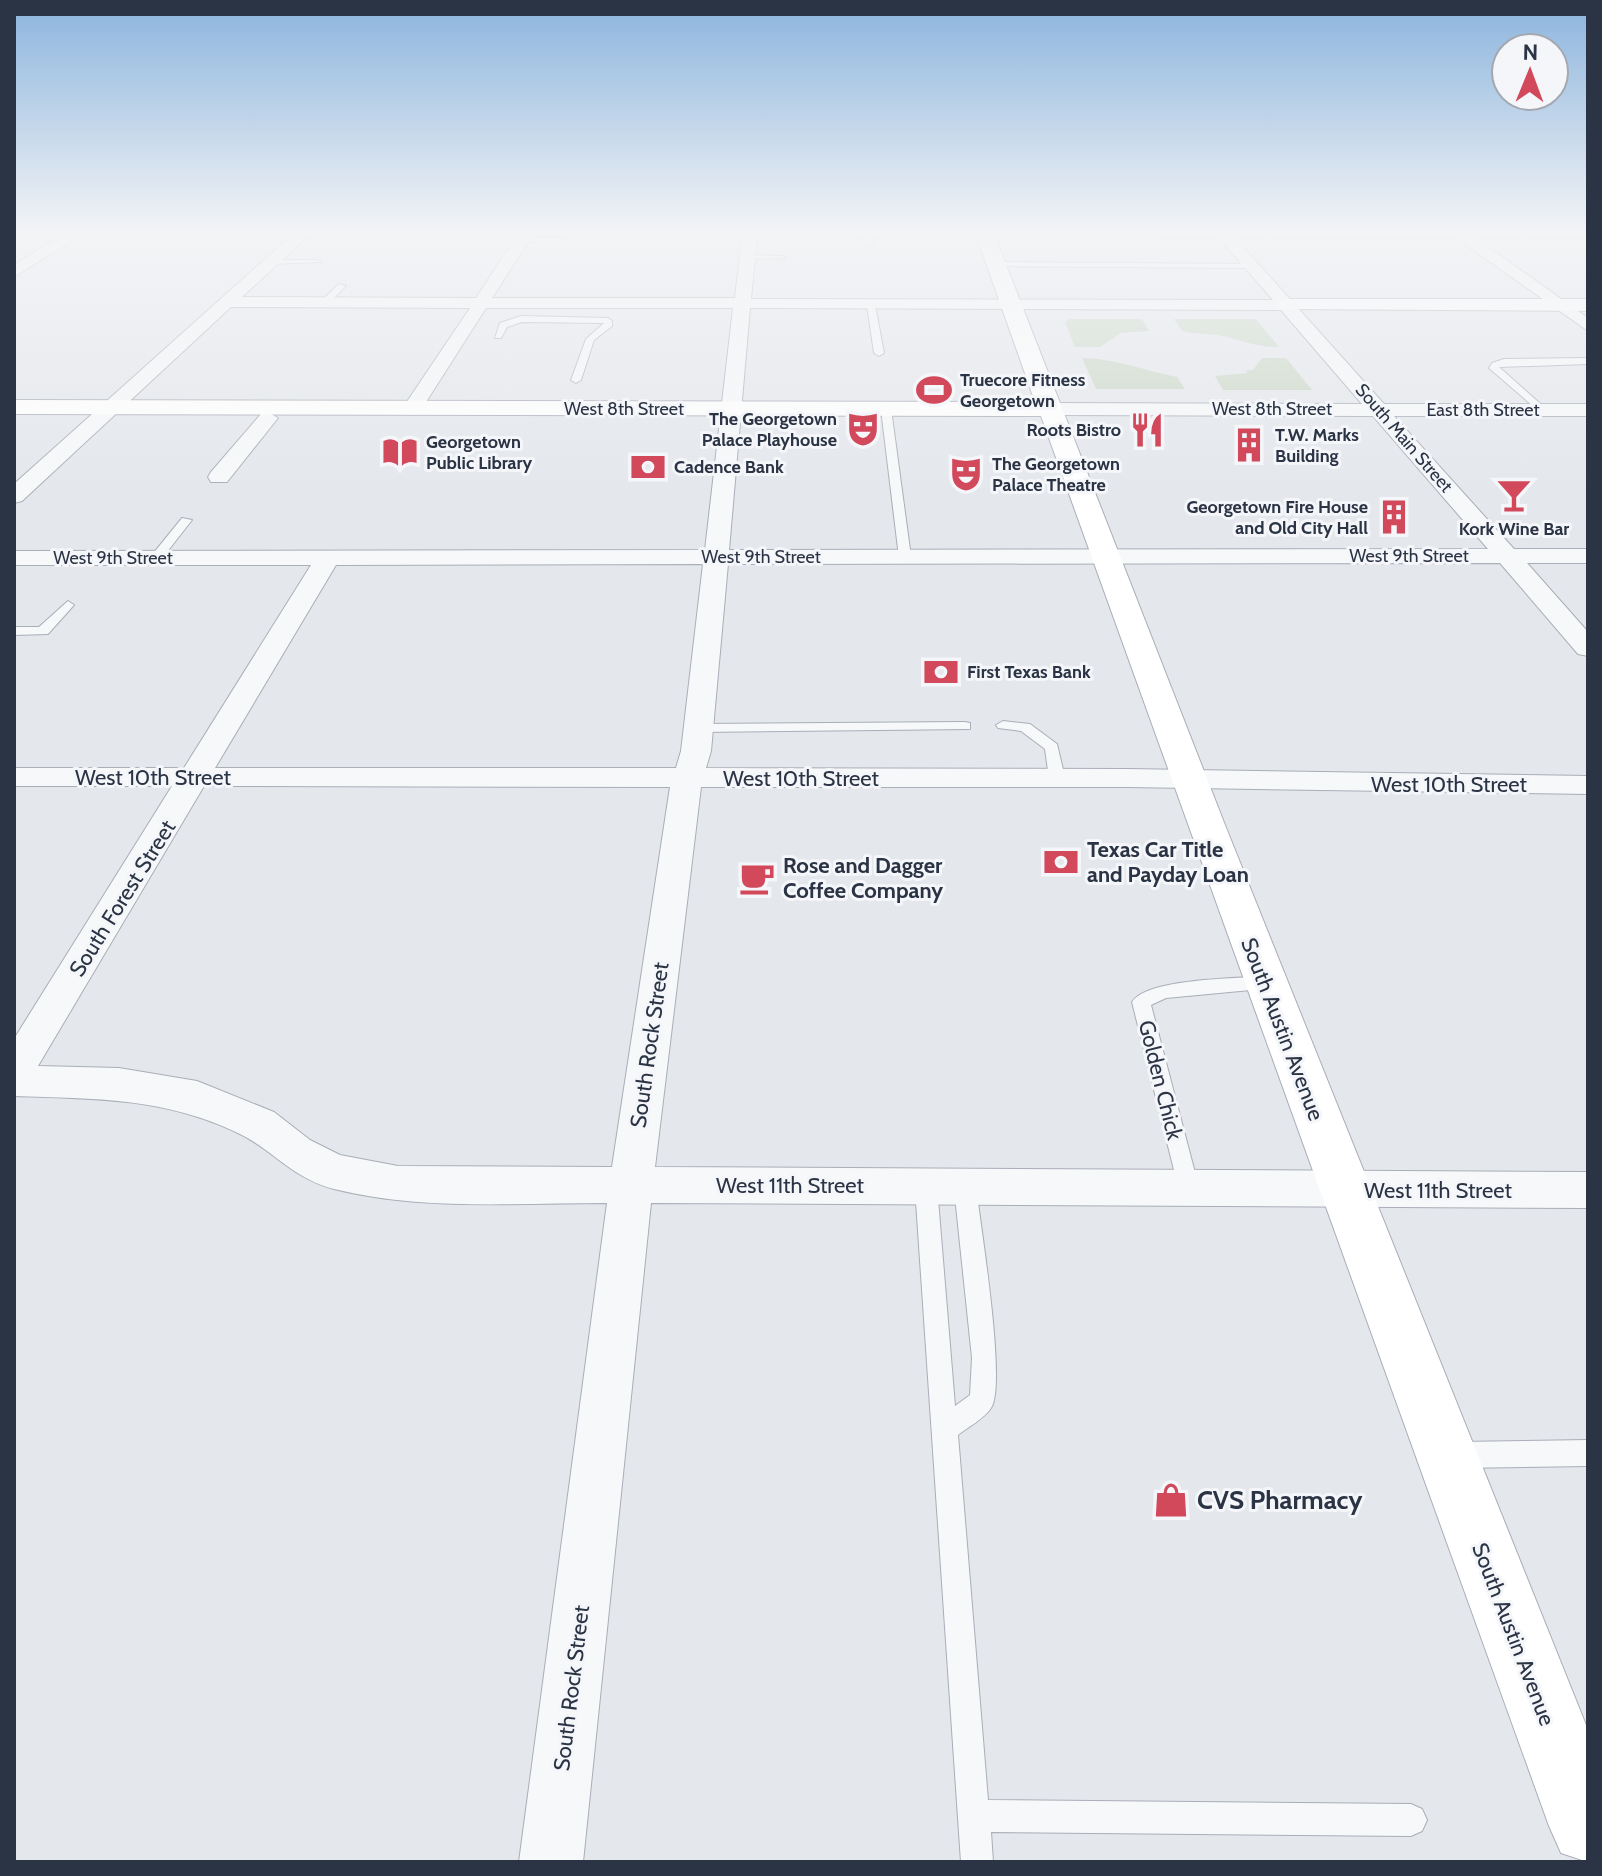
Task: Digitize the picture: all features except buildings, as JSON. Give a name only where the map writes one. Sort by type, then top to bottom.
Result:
[{"type":"main road","name":"South Austin Avenue","points":[[1016,317],[1265,983],[1588,1826]]},
{"type":"main road","name":"West 8th Street","points":[[14,407],[1051,409]]},
{"type":"street","points":[[14,496],[210,317]]},
{"type":"street","points":[[412,409],[472,317]]},
{"type":"street","name":"South Rock Street","points":[[551,1862],[631,1184],[687,778],[696,751],[714,557],[742,317]]},
{"type":"street","name":"South Main Street","points":[[1297,317],[1588,648]]},
{"type":"street","name":"West 8th Street","points":[[1051,409],[1378,409]]},
{"type":"street","name":"East 8th Street","points":[[1378,409],[1588,410]]},
{"type":"street","points":[[219,477],[268,418]]},
{"type":"street","name":"West 9th Street","points":[[14,558],[1588,556]]},
{"type":"street","name":"South Forest Street","points":[[14,1072],[328,558]]},
{"type":"street","name":"West 10th Street","points":[[14,777],[1057,778],[1588,785]]},
{"type":"street","name":"West 11th Street","points":[[14,1081],[119,1084],[197,1097],[259,1124],[295,1152],[332,1171],[398,1184],[1588,1190]]},
{"type":"lane","points":[[873,317],[879,353]]},
{"type":"lane","points":[[498,336],[503,325],[521,319],[608,321],[608,326],[590,339],[576,380]]},
{"type":"lane","points":[[1541,410],[1494,368],[1495,365],[1588,361]]},
{"type":"lane","points":[[886,409],[905,557]]},
{"type":"lane","points":[[156,558],[186,520]]},
{"type":"lane","points":[[14,631],[43,631],[68,605]]},
{"type":"lane","points":[[1003,725],[1025,727],[1052,747],[1057,778]]},
{"type":"lane","points":[[698,728],[965,726]]},
{"type":"lane","name":"Golden Chick","points":[[1188,1188],[1141,1002],[1163,992],[1265,983]]},
{"type":"lane","points":[[944,1430],[982,1401],[984,1358],[946,1187]]},
{"type":"lane","points":[[946,1187],[944,1430],[977,1862]]},
{"type":"lane","points":[[1445,1455],[1588,1453]]},
{"type":"lane","points":[[973,1816],[1411,1820]]},
{"type":"green space","points":[[1069,319],[1142,319],[1149,331],[1121,333],[1100,347],[1075,347],[1065,322]]},
{"type":"green space","points":[[1174,319],[1256,319],[1279,347],[1182,331]]},
{"type":"green space","points":[[1082,358],[1118,362],[1177,377],[1185,389],[1096,389]]},
{"type":"green space","points":[[1262,358],[1286,358],[1312,390],[1223,390],[1215,376],[1248,373],[1246,370],[1253,370]]},
{"type":"place","name":"Truecore Fitness Georgetown","points":[[934,390]]},
{"type":"place","name":"The Georgetown Palace Playhouse","points":[[863,429]]},
{"type":"place","name":"Roots Bistro","points":[[1147,430]]},
{"type":"place","name":"T.W. Marks Building","points":[[1249,445]]},
{"type":"place","name":"Georgetown Public Library","points":[[400,452]]},
{"type":"place","name":"Cadence Bank","points":[[648,467]]},
{"type":"place","name":"The Georgetown Palace Theatre","points":[[966,474]]},
{"type":"place","name":"Kork Wine Bar","points":[[1514,495]]},
{"type":"place","name":"Georgetown Fire House and Old City Hall","points":[[1394,517]]},
{"type":"place","name":"First Texas Bank","points":[[941,672]]},
{"type":"place","name":"Texas Car Title and Payday Loan","points":[[1061,862]]},
{"type":"place","name":"Rose and Dagger Coffee Company","points":[[757,878]]},
{"type":"place","name":"CVS Pharmacy","points":[[1171,1500]]}]
